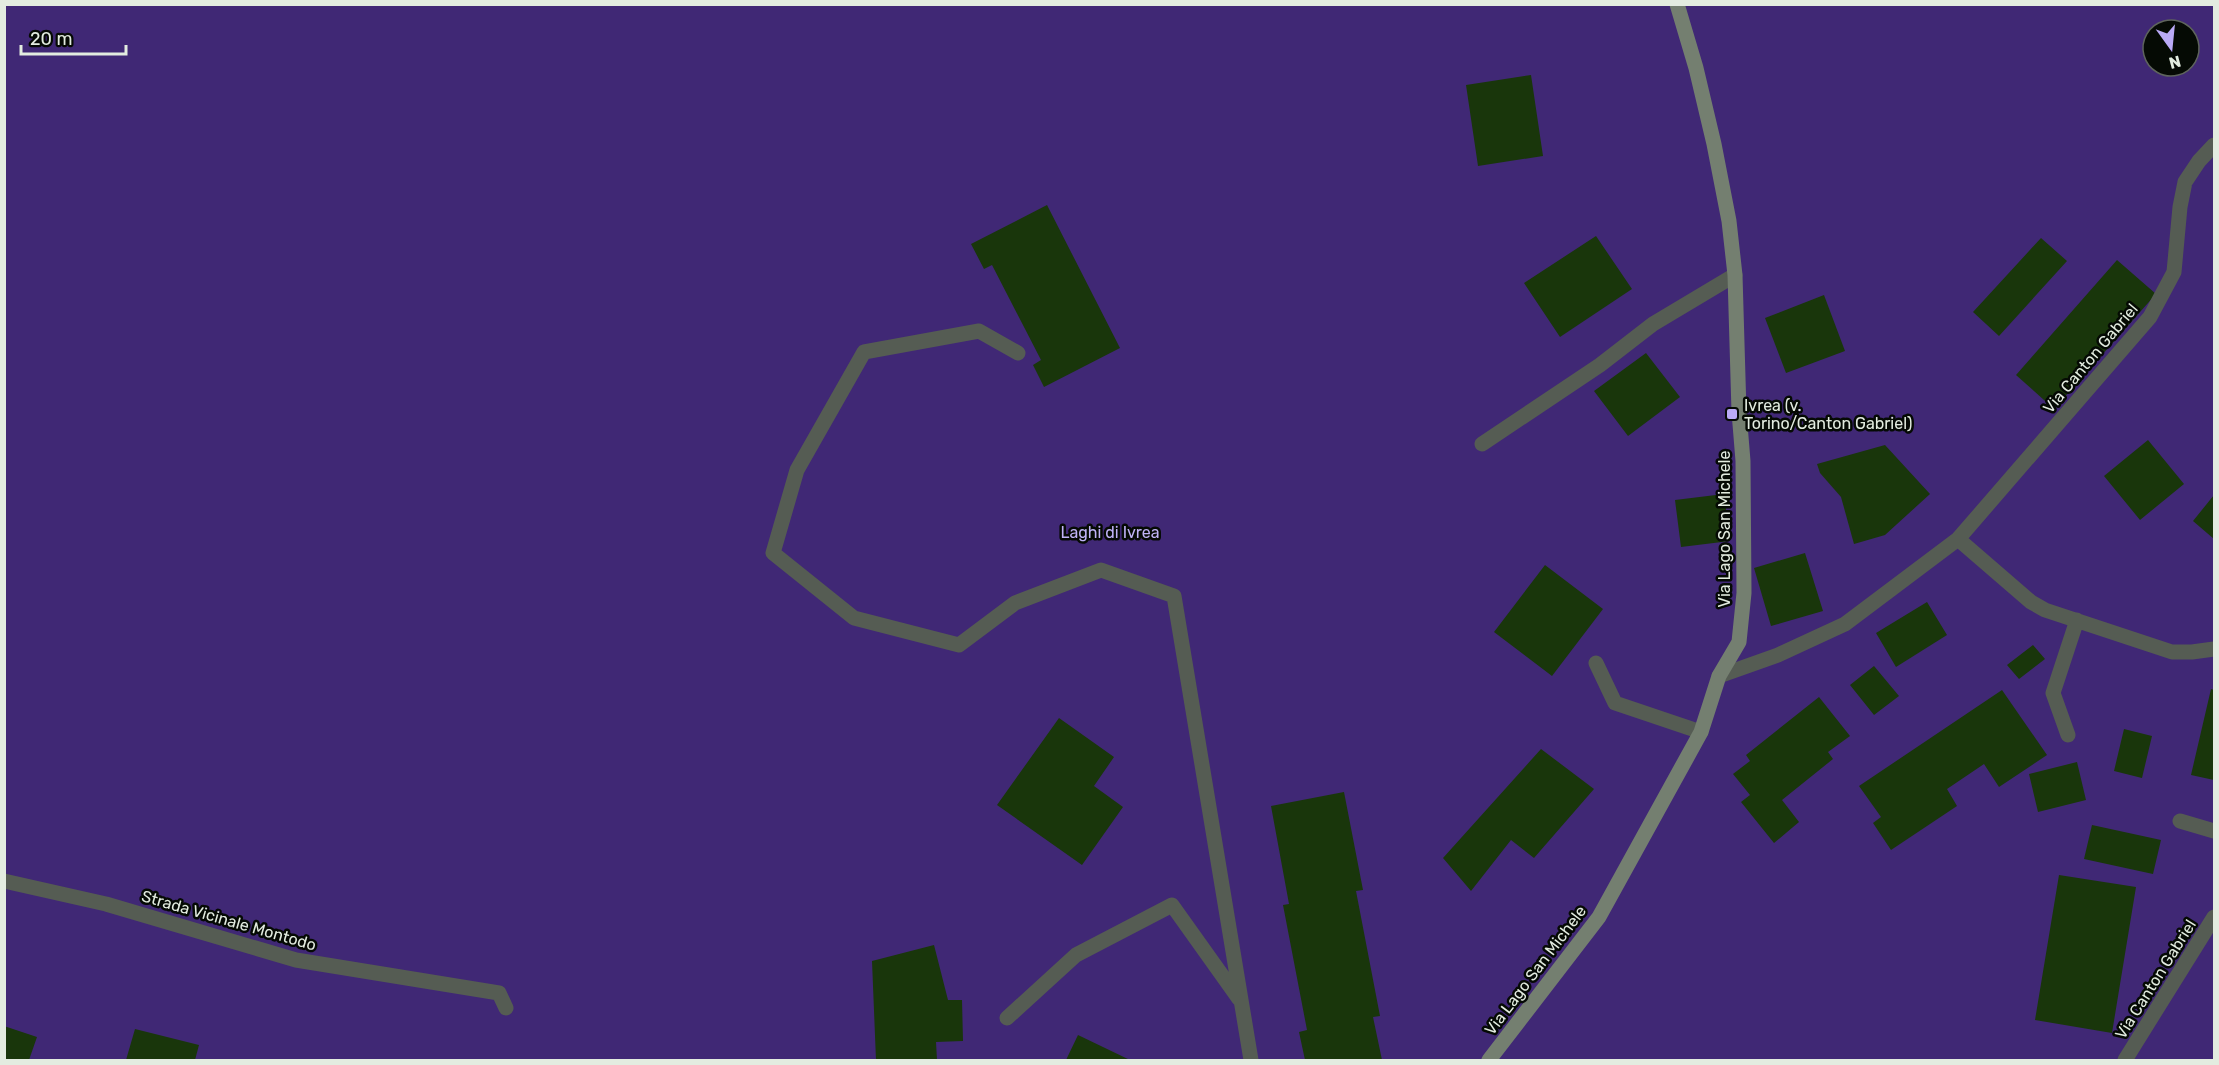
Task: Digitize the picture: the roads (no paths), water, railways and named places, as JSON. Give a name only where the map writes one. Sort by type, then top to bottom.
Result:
[{"type":"main road","name":"Via Lago San Michele","points":[[1489,1060],[1599,917],[1701,732],[1719,676],[1739,642],[1744,593],[1743,461],[1739,412],[1735,275],[1729,221],[1714,144],[1696,68],[1677,4]]},
{"type":"street","name":"Via Canton Gabriel","points":[[1719,676],[1778,655],[1845,624],[1958,539],[2150,317],[2174,272],[2180,207],[2186,182],[2199,161],[2214,145]]},
{"type":"street","points":[[1482,444],[1600,365],[1653,324],[1735,275]]},
{"type":"street","points":[[1018,353],[979,331],[864,352],[797,470],[773,553],[854,618],[959,645],[1015,603],[1101,570],[1174,596],[1251,1060]]},
{"type":"street","points":[[1958,539],[2031,602],[2045,610],[2172,652],[2214,650]]},
{"type":"street","points":[[2068,735],[2053,693],[2078,620]]},
{"type":"street","points":[[1596,663],[1615,703],[1701,732]]},
{"type":"street","points":[[2180,821],[2214,831]]},
{"type":"street","name":"Strada Vicinale Montodo","points":[[4,881],[106,904],[296,960],[499,993],[506,1008]]},
{"type":"street","points":[[1007,1018],[1076,955],[1172,905],[1241,1001]]},
{"type":"street","name":"Via Canton Gabriel","points":[[2125,1060],[2214,917]]},
{"type":"place","name":"Ivrea (v. Torino/Canton Gabriel)","points":[[1732,414]]},
{"type":"park label","name":"Laghi di Ivrea","points":[[1110,532]]}]
